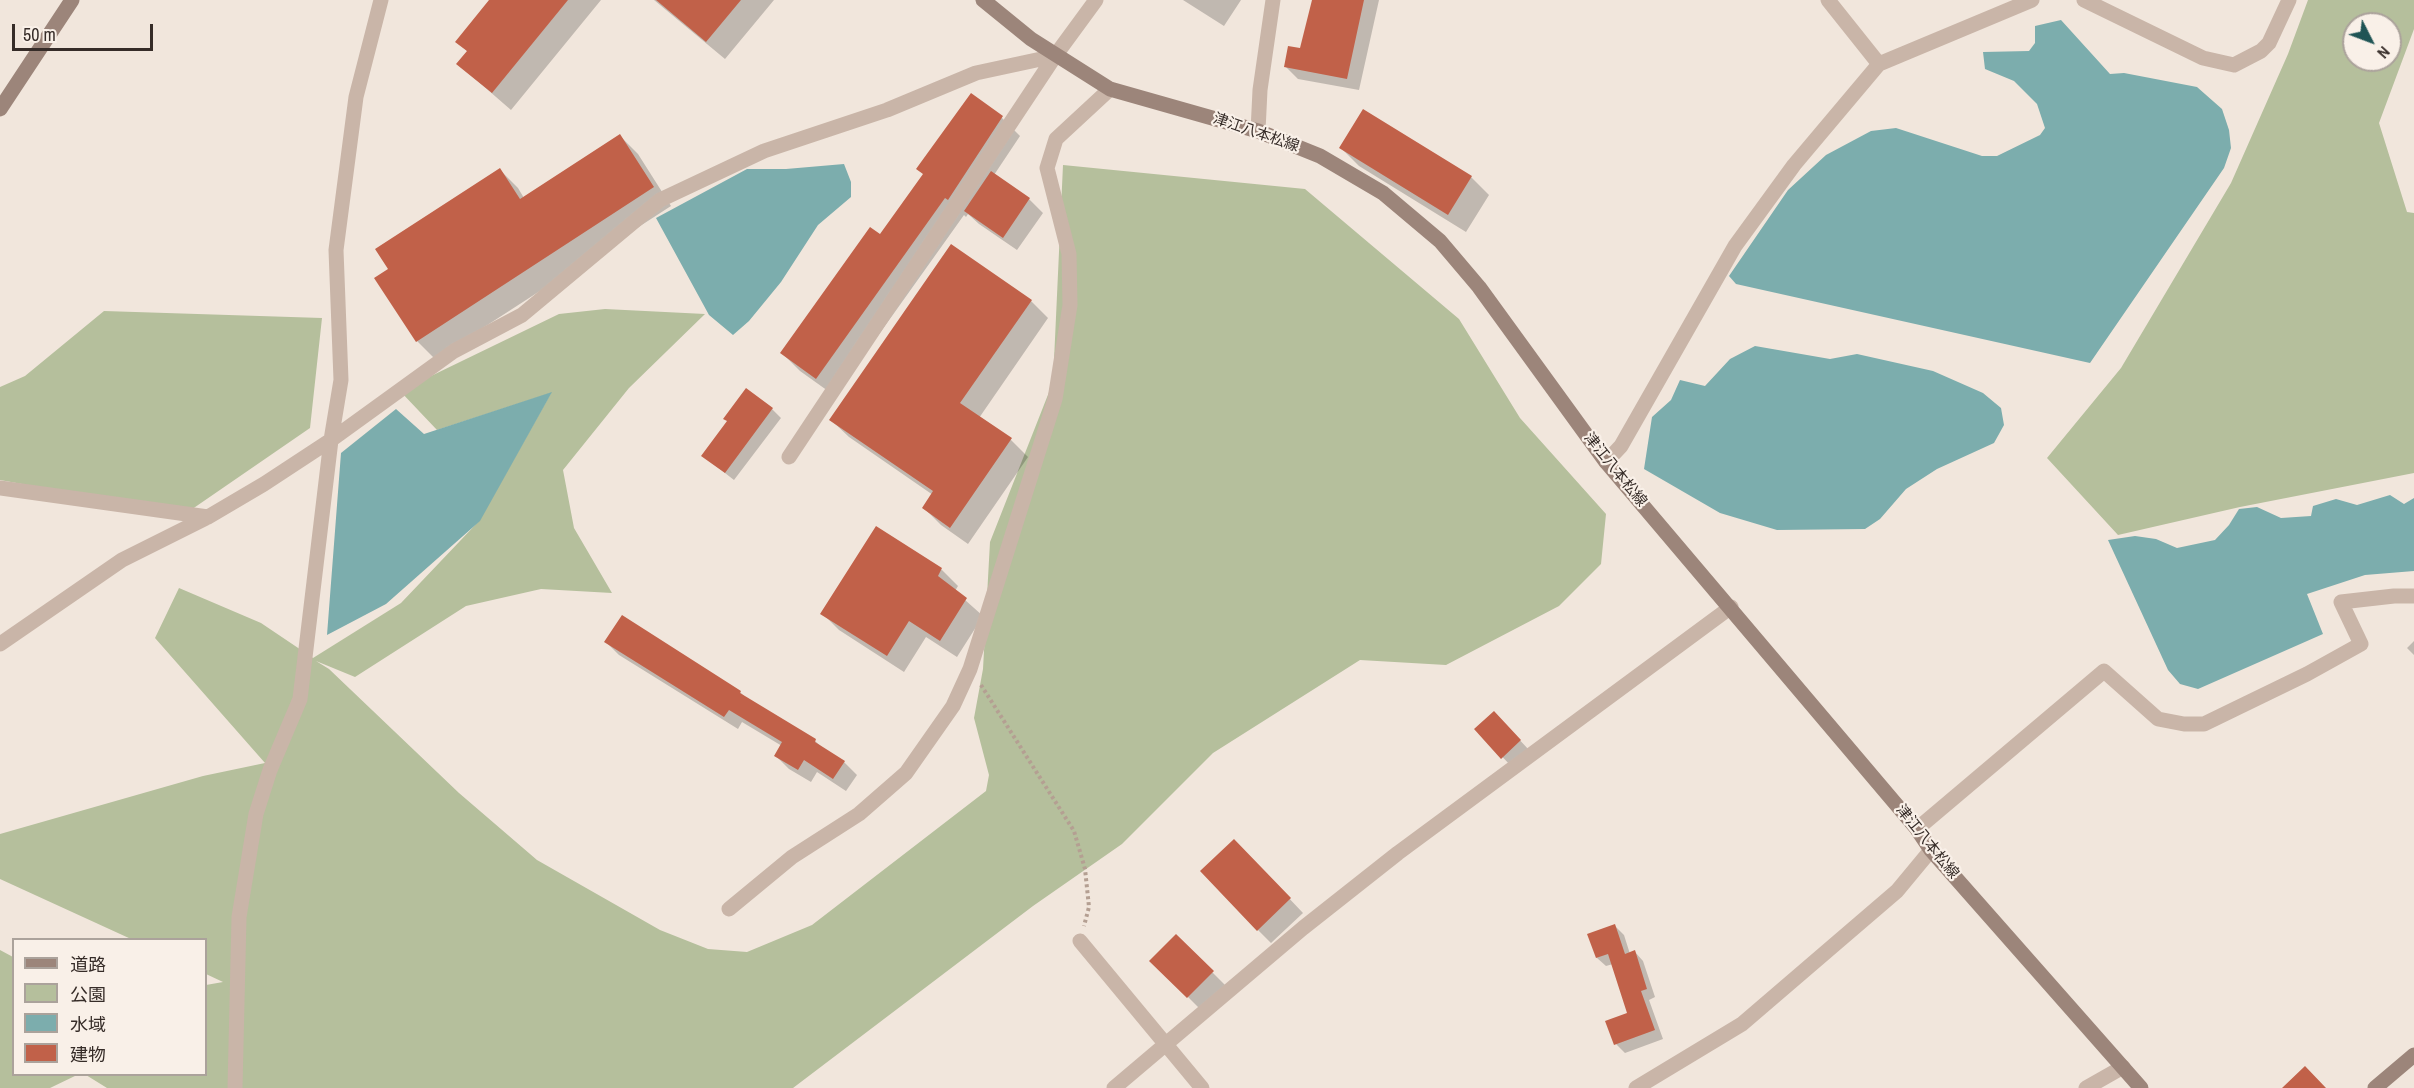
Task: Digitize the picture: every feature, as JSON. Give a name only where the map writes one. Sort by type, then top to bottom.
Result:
[{"type":"main road","points":[[0,108],[72,0]]},
{"type":"main road","name":"津江八本松線","points":[[983,0],[1055,56],[1110,89],[1258,131],[1320,156],[1383,193],[1440,241],[1479,287],[1606,462],[1917,829],[1931,850],[2141,1088]]},
{"type":"main road","points":[[2375,1088],[2414,1055]]},
{"type":"street","points":[[235,1088],[239,917],[256,814],[270,770],[300,699],[331,440],[341,380],[336,250],[356,97],[381,0]]},
{"type":"street","points":[[789,458],[1055,56],[1096,0]]},
{"type":"street","points":[[1258,131],[1260,90],[1273,0]]},
{"type":"street","points":[[1828,0],[1879,64]]},
{"type":"street","points":[[1606,462],[1621,446],[1735,246],[1794,165],[1879,64],[2032,0]]},
{"type":"street","points":[[2084,0],[2203,58],[2234,65],[2261,51],[2269,43],[2289,0]]},
{"type":"street","points":[[0,644],[122,560],[208,517],[331,440],[454,351],[522,315],[660,200],[764,151],[887,110],[976,73],[1055,56]]},
{"type":"street","points":[[729,909],[792,857],[859,814],[906,773],[953,706],[970,669],[1055,399],[1070,306],[1069,254],[1047,168],[1056,139],[1110,89]]},
{"type":"street","points":[[0,488],[208,517]]},
{"type":"street","points":[[1917,829],[2104,671],[2158,719],[2184,724],[2204,724],[2307,674],[2361,644],[2341,602],[2414,596]]},
{"type":"street","points":[[1114,1088],[1303,928],[1398,854],[1731,607]]},
{"type":"street","points":[[1636,1088],[1742,1024],[1897,891],[1931,850]]},
{"type":"street","points":[[1080,941],[1202,1088]]},
{"type":"street","points":[[2086,1088],[2123,1067]]},
{"type":"path","points":[[970,669],[1074,831],[1085,869],[1089,907],[1080,941]]},
{"type":"green space","points":[[2308,0],[2414,0],[2414,29],[2402,61],[2402,12],[2342,12],[2342,72],[2398,72],[2379,123],[2407,212],[2414,213],[2414,473],[2240,507],[2118,535],[2047,458],[2121,368],[2231,183],[2288,54]]},
{"type":"green space","points":[[1063,165],[1305,189],[1459,319],[1520,418],[1606,514],[1601,564],[1559,606],[1446,665],[1360,660],[1213,753],[1122,844],[1033,906],[793,1088],[107,1088],[88,1076],[207,1076],[207,985],[223,982],[207,974],[207,938],[129,938],[0,879],[0,834],[203,776],[265,763],[155,638],[179,588],[261,623],[313,658],[401,603],[479,521],[551,393],[437,430],[400,391],[559,314],[605,309],[705,314],[629,388],[563,470],[574,528],[612,593],[541,589],[466,606],[355,677],[316,661],[329,669],[459,793],[537,860],[660,930],[708,949],[747,952],[812,925],[986,791],[989,775],[974,718],[983,669],[990,542],[1053,382]]},
{"type":"green space","points":[[104,311],[322,318],[310,428],[185,514],[0,480],[0,387],[25,376]]},
{"type":"green space","points":[[0,950],[12,956],[12,1076],[75,1076],[50,1088],[0,1088]]},
{"type":"water","points":[[2061,20],[2110,74],[2124,73],[2197,87],[2222,109],[2229,130],[2231,148],[2224,168],[2090,363],[1736,284],[1729,276],[1788,190],[1826,155],[1871,131],[1896,128],[1982,156],[1997,156],[2040,135],[2045,128],[2037,104],[2014,81],[1985,69],[1983,52],[2029,51],[2035,43],[2035,26]]},
{"type":"water","points":[[844,164],[851,182],[851,197],[818,225],[781,282],[749,321],[733,335],[709,315],[656,218],[747,169],[786,169]]},
{"type":"water","points":[[1755,346],[1830,359],[1857,354],[1933,371],[1983,393],[2001,408],[2004,425],[1994,443],[1937,469],[1906,489],[1880,519],[1865,529],[1777,530],[1720,513],[1644,469],[1652,417],[1671,400],[1680,380],[1705,386],[1730,359]]},
{"type":"water","points":[[552,392],[480,521],[386,604],[327,635],[341,453],[396,409],[424,434]]},
{"type":"water","points":[[2390,495],[2404,504],[2414,498],[2414,571],[2365,575],[2307,594],[2323,634],[2198,689],[2180,684],[2168,670],[2108,540],[2135,536],[2156,539],[2177,548],[2215,540],[2229,525],[2239,509],[2257,507],[2281,518],[2311,516],[2313,506],[2336,499],[2357,505]]},
{"type":"building","points":[[489,0],[568,0],[492,93],[456,64],[467,51],[455,42]]},
{"type":"building","points":[[656,0],[741,0],[706,42]]},
{"type":"building","points":[[1312,0],[1364,0],[1347,79],[1284,67],[1288,46],[1300,48]]},
{"type":"building","points":[[971,93],[1003,116],[948,200],[945,198],[816,379],[780,353],[870,227],[880,234],[923,174],[916,169]]},
{"type":"building","points":[[1363,109],[1472,176],[1448,215],[1339,148]]},
{"type":"building","points":[[620,134],[654,187],[416,342],[374,278],[388,269],[375,249],[500,168],[520,199]]},
{"type":"building","points":[[991,171],[1030,198],[1003,238],[964,211]]},
{"type":"building","points":[[951,244],[1032,300],[960,403],[1012,438],[950,528],[922,508],[933,491],[829,420]]},
{"type":"building","points":[[746,388],[773,408],[725,473],[701,456],[727,421],[723,419]]},
{"type":"building","points":[[876,526],[942,568],[938,576],[967,598],[940,641],[909,621],[887,656],[820,614]]},
{"type":"building","points":[[622,615],[741,691],[740,693],[816,739],[815,742],[845,761],[833,779],[804,760],[798,770],[774,756],[782,742],[729,710],[724,717],[604,642]]},
{"type":"building","points":[[1494,711],[1521,740],[1501,759],[1474,729]]},
{"type":"building","points":[[1234,839],[1291,898],[1257,931],[1200,871]]},
{"type":"building","points":[[1615,924],[1625,954],[1635,950],[1647,989],[1641,991],[1655,1030],[1614,1045],[1605,1021],[1627,1013],[1608,954],[1596,958],[1587,934]]},
{"type":"building","points":[[1176,934],[1214,971],[1187,998],[1149,961]]},
{"type":"building","points":[[2305,1066],[2326,1088],[2282,1088]]}]
